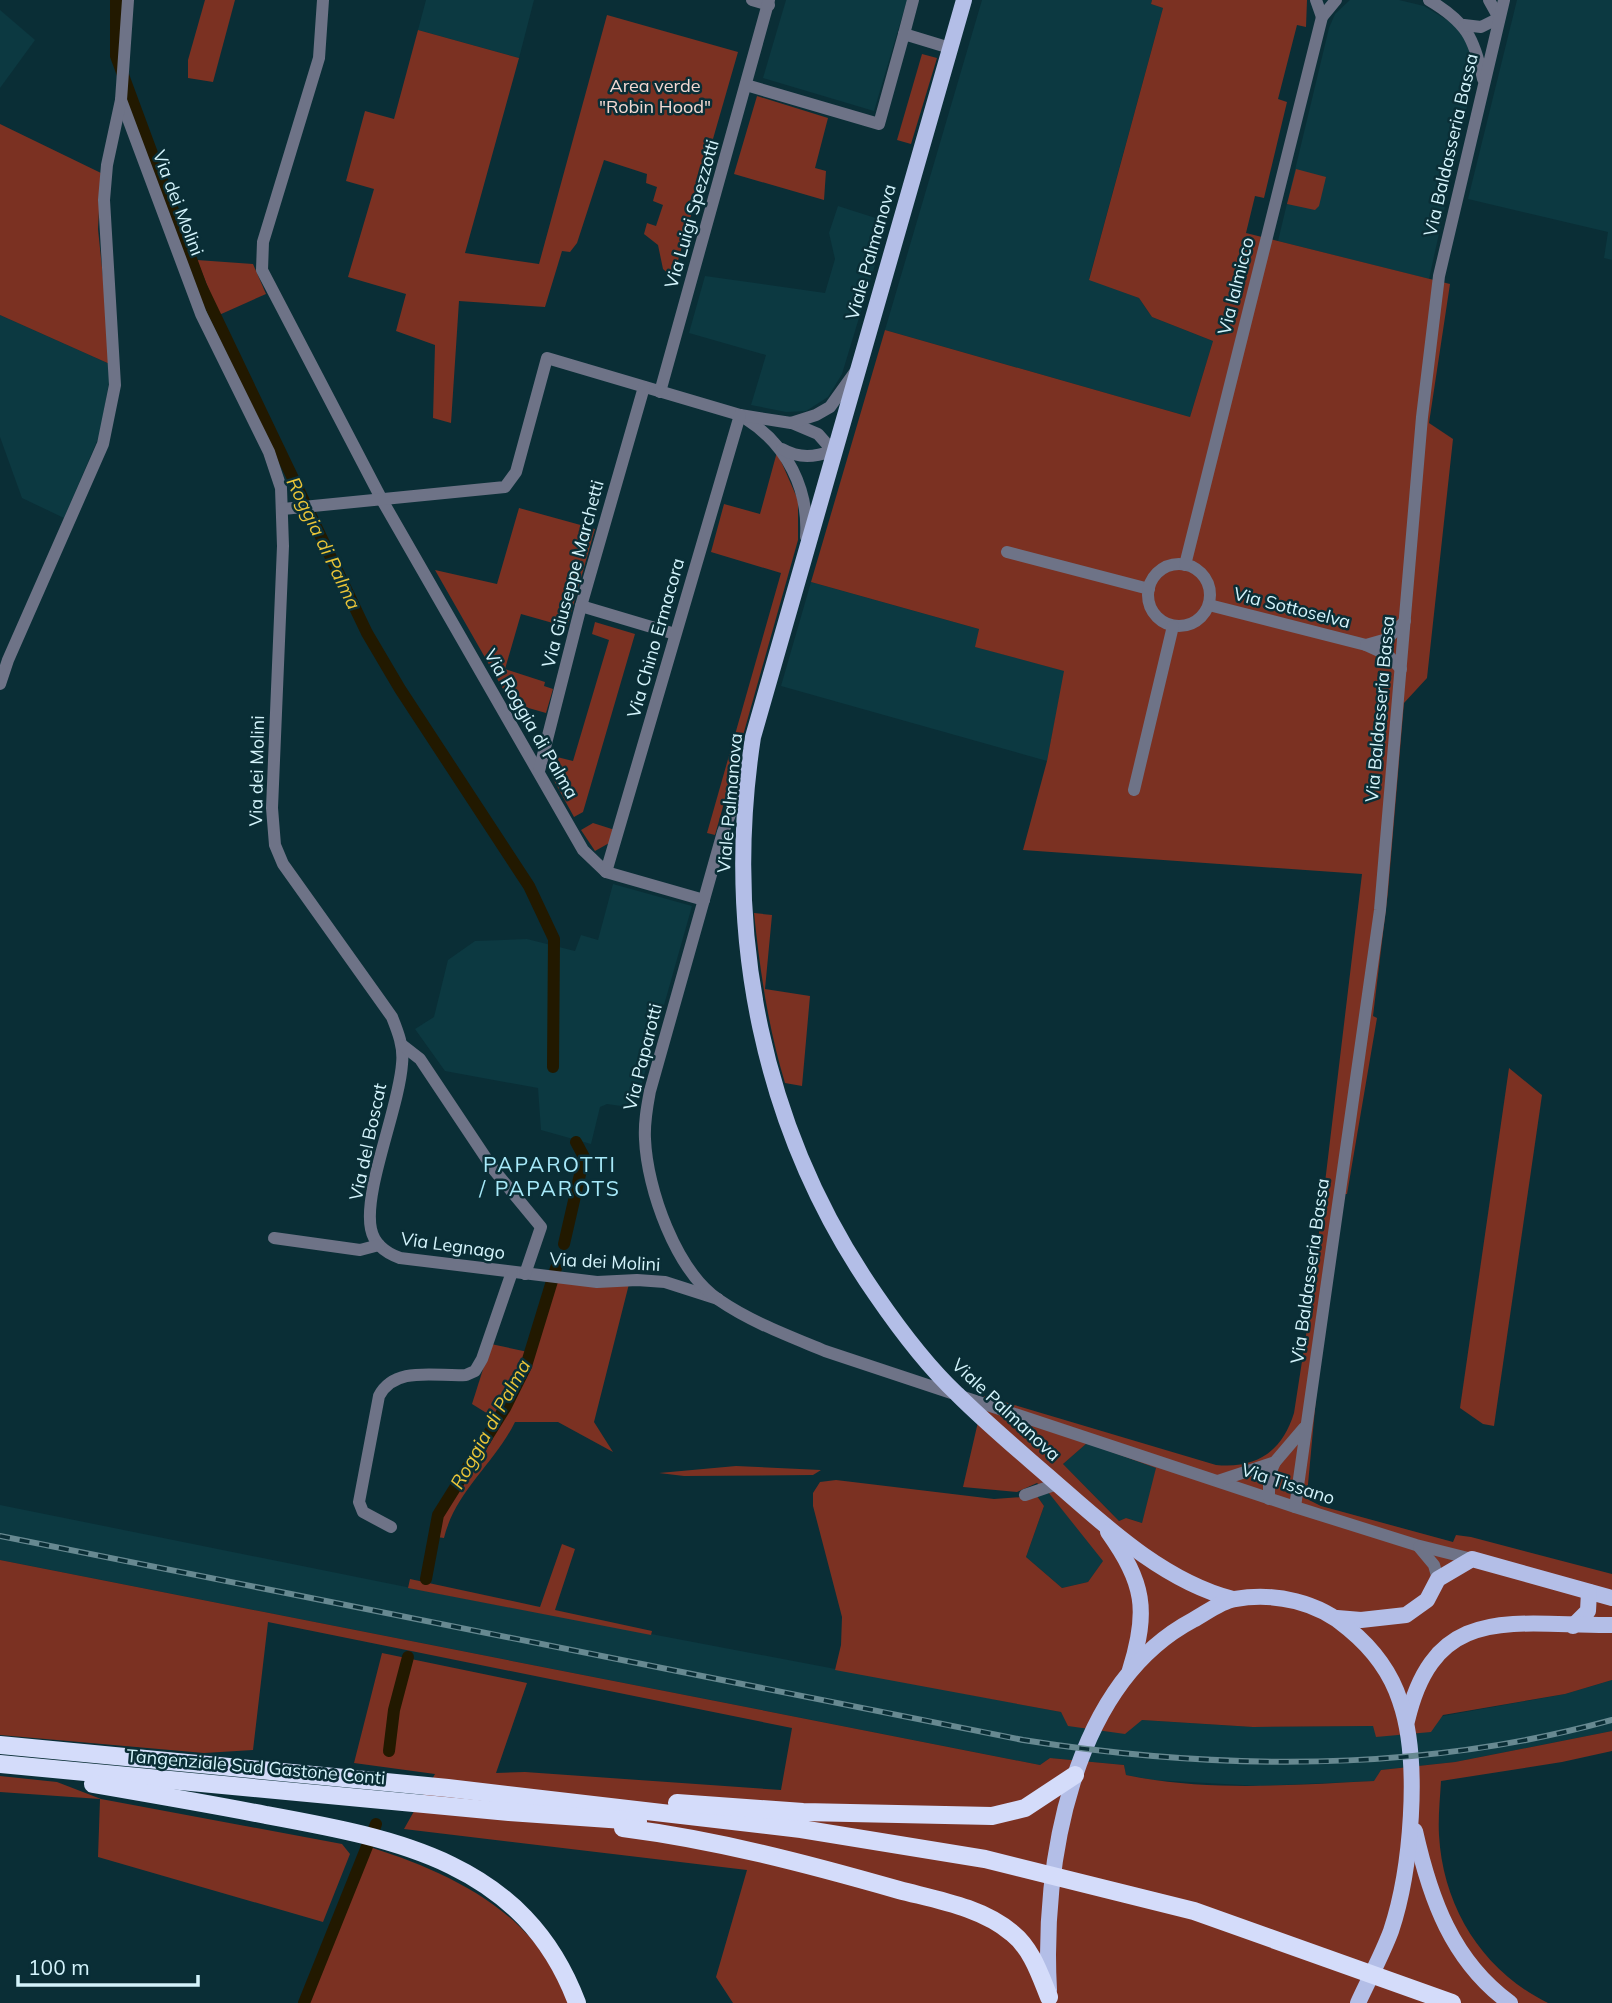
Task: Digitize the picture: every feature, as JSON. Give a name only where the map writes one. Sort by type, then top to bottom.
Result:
[{"type":"highway","name":"Tangenziale Sud Gastone Conti","points":[[0,1745],[448,1788]]},
{"type":"highway","points":[[0,1766],[373,1835],[413,1847],[467,1874],[517,1910],[545,1944],[577,2003]]},
{"type":"highway","name":"Tangenziale Sud Gastone Conti","points":[[0,1766],[509,1812]]},
{"type":"highway","points":[[448,1788],[803,1812],[992,1816],[1026,1808],[1075,1775]]},
{"type":"highway","points":[[448,1788],[801,1829],[985,1859],[1194,1911],[1452,2003]]},
{"type":"highway","points":[[509,1812],[641,1822],[798,1839],[985,1870],[1076,1888],[1337,1960]]},
{"type":"highway","points":[[509,1812],[667,1833],[794,1860],[973,1911],[1014,1934],[1034,1960],[1050,2000]]},
{"type":"main road","name":"Viale Palmanova","points":[[964,0],[760,707],[749,767],[743,848],[744,931],[757,1020],[782,1111],[807,1177],[845,1247],[891,1316],[956,1394],[1098,1518],[1175,1575],[1197,1587],[1233,1599]]},
{"type":"main road","name":"Viale Palmanova","points":[[1098,1518],[1125,1556],[1139,1584],[1143,1612],[1141,1636],[1130,1671]]},
{"type":"main road","points":[[1337,1618],[1362,1620],[1406,1615],[1427,1600],[1438,1579],[1472,1559]]},
{"type":"main road","name":"Via Tissano","points":[[1472,1559],[1612,1598]]},
{"type":"main road","points":[[1573,1626],[1588,1611],[1588,1592]]},
{"type":"main road","points":[[1050,2000],[1048,1914],[1059,1838],[1075,1775],[1098,1724],[1130,1671],[1175,1631],[1233,1599],[1267,1597],[1314,1606],[1337,1618],[1361,1639],[1388,1673],[1401,1702],[1406,1727],[1412,1818],[1425,1877],[1442,1923],[1481,1979],[1510,2003]]},
{"type":"main road","points":[[1406,1727],[1424,1669],[1453,1639],[1500,1626],[1612,1625]]},
{"type":"main road","points":[[1358,2003],[1390,1931],[1405,1876],[1412,1818]]},
{"type":"street","points":[[0,684],[8,660],[103,444],[112,409],[114,369],[104,200],[107,165],[121,93],[128,0]]},
{"type":"street","name":"Via Roggia di Palma","points":[[323,0],[319,58],[263,242],[260,261],[265,277],[382,500],[583,850],[606,872],[704,900]]},
{"type":"street","points":[[752,0],[769,2]]},
{"type":"street","points":[[746,85],[879,124],[913,0]]},
{"type":"street","points":[[1316,0],[1322,17]]},
{"type":"street","name":"Via Ialmicco","points":[[1185,565],[1322,17],[1336,0]]},
{"type":"street","points":[[1429,0],[1464,25],[1476,50],[1483,82]]},
{"type":"street","points":[[1464,25],[1481,27],[1499,18],[1489,0]]},
{"type":"street","name":"Via Baldasseria Bassa","points":[[1295,1507],[1380,910],[1422,417],[1439,276],[1504,0]]},
{"type":"street","name":"Via Luigi Spezzotti","points":[[660,391],[769,2]]},
{"type":"street","points":[[904,34],[950,48]]},
{"type":"street","name":"Via dei Molini","points":[[121,93],[201,314],[269,452],[287,509],[272,808],[275,845],[283,864],[392,1017],[402,1045],[421,1059],[494,1170],[541,1227],[525,1274],[554,1278],[665,1282],[718,1299]]},
{"type":"street","points":[[287,509],[499,490],[510,484],[516,472],[547,358],[740,415],[791,423],[818,434],[833,452],[814,457],[794,456],[779,448]]},
{"type":"street","points":[[791,423],[830,407],[857,368]]},
{"type":"street","name":"Via Giuseppe Marchetti","points":[[539,771],[581,606],[644,387]]},
{"type":"street","points":[[740,415],[758,426],[788,459],[807,511],[805,554]]},
{"type":"street","name":"Via Chino Ermacora","points":[[606,872],[740,415]]},
{"type":"street","points":[[1007,552],[1149,589]]},
{"type":"street","points":[[1185,565],[1203,575],[1209,584],[1209,605],[1199,620],[1173,626],[1157,616],[1149,599],[1149,589],[1158,572],[1166,567],[1185,565]]},
{"type":"street","name":"Via Sottoselva","points":[[1209,605],[1366,645],[1388,655],[1401,669]]},
{"type":"street","points":[[581,606],[675,634]]},
{"type":"street","name":"Via Sottoselva","points":[[1366,645],[1387,639],[1406,621]]},
{"type":"street","points":[[1134,790],[1173,626]]},
{"type":"street","name":"Via Paparotti","points":[[749,767],[733,801],[650,1091],[645,1141],[649,1172],[667,1226],[688,1266],[718,1299],[777,1331],[825,1351],[956,1394]]},
{"type":"street","name":"Via del Boscat","points":[[379,1245],[371,1230],[371,1208],[399,1084],[402,1045]]},
{"type":"street","points":[[274,1238],[359,1250],[379,1245]]},
{"type":"street","name":"Via Legnago","points":[[379,1245],[400,1258],[525,1274]]},
{"type":"street","points":[[391,1527],[363,1512],[359,1502],[379,1396],[386,1385],[397,1378],[462,1376],[475,1371],[482,1359],[512,1272]]},
{"type":"street","name":"Via Tissano","points":[[956,1394],[1269,1499],[1416,1545],[1472,1559]]},
{"type":"street","points":[[1269,1499],[1269,1476],[1275,1462],[1306,1425]]},
{"type":"street","points":[[1218,1481],[1275,1462]]},
{"type":"street","points":[[1025,1495],[1057,1484]]},
{"type":"street","points":[[1416,1545],[1427,1554],[1438,1579]]},
{"type":"shaded area","points":[[426,0],[534,0],[519,58],[418,30]]},
{"type":"shaded area","points":[[786,0],[907,0],[874,111],[763,78]]},
{"type":"shaded area","points":[[982,0],[1152,0],[1151,4],[1163,8],[1089,279],[1139,298],[1152,317],[1213,341],[1190,417],[885,330]]},
{"type":"shaded area","points":[[1350,0],[1399,0],[1424,6],[1452,23],[1470,44],[1475,70],[1429,279],[1278,241],[1329,28],[1335,14]]},
{"type":"shaded area","points":[[1517,0],[1612,0],[1612,260],[1604,258],[1608,232],[1468,199]]},
{"type":"shaded area","points":[[0,10],[35,40],[0,88]]},
{"type":"shaded area","points":[[838,206],[888,222],[842,374],[828,397],[806,411],[786,412],[751,405],[766,355],[689,333],[705,276],[825,293],[835,259],[829,233]]},
{"type":"shaded area","points":[[0,315],[112,365],[100,434],[64,518],[22,498],[0,437]]},
{"type":"shaded area","points":[[811,582],[979,629],[976,647],[1065,671],[1047,761],[781,686]]},
{"type":"shaded area","points":[[613,884],[692,906],[635,1108],[607,1104],[600,1107],[591,1144],[541,1130],[538,1088],[445,1071],[415,1029],[434,1017],[448,960],[475,941],[527,939],[575,951],[581,935],[598,940]]},
{"type":"shaded area","points":[[1087,1443],[1157,1468],[1142,1523],[1126,1518],[1119,1521],[1063,1464]]},
{"type":"shaded area","points":[[1048,1492],[1104,1560],[1088,1582],[1062,1588],[1026,1557],[1044,1506],[1037,1496]]},
{"type":"shaded area","points":[[0,1505],[441,1594],[1061,1712],[1069,1726],[1142,1720],[1253,1727],[1373,1726],[1377,1737],[1443,1716],[1565,1694],[1612,1680],[1612,1731],[1455,1762],[1381,1770],[1375,1781],[1260,1786],[1153,1780],[1126,1775],[1124,1765],[1050,1758],[1040,1765],[0,1560]]},
{"type":"green space","points":[[205,0],[235,0],[213,82],[188,78],[188,60]]},
{"type":"green space","points":[[1152,0],[1307,0],[1306,27],[1297,25],[1278,99],[1287,102],[1264,198],[1255,196],[1246,233],[1450,284],[1429,423],[1453,439],[1427,678],[1404,703],[1388,892],[1373,1016],[1377,1018],[1345,1194],[1320,1355],[1307,1495],[1309,1500],[1321,1506],[1453,1542],[1456,1535],[1471,1537],[1612,1574],[1612,1680],[1565,1694],[1443,1715],[1431,1732],[1376,1737],[1373,1726],[1253,1727],[1142,1720],[1125,1734],[1068,1726],[1061,1712],[835,1670],[841,1645],[842,1617],[813,1506],[813,1493],[820,1482],[836,1480],[994,1499],[1037,1496],[1044,1506],[1026,1557],[1062,1588],[1088,1582],[1103,1561],[1048,1492],[1037,1483],[1017,1492],[963,1487],[984,1396],[1216,1465],[1230,1466],[1255,1461],[1275,1448],[1289,1427],[1294,1413],[1309,1316],[1362,874],[1023,850],[1047,761],[1064,671],[975,647],[979,629],[811,582],[885,330],[1190,417],[1213,341],[1152,317],[1139,298],[1089,280],[1163,8],[1151,4]],"holes":[[[1087,1443],[1156,1468],[1142,1523],[1126,1518],[1119,1521],[1063,1464]]]},
{"type":"green space","name":"Area verde \"Robin Hood\"","points":[[607,15],[738,52],[673,278],[663,269],[658,245],[644,234],[647,223],[656,226],[663,205],[653,201],[657,187],[646,183],[647,174],[604,160],[577,243],[570,252],[562,251],[545,307],[459,301],[451,423],[433,418],[435,345],[396,331],[406,294],[348,277],[374,189],[346,181],[365,111],[394,119],[418,30],[519,58],[465,253],[539,264]]},
{"type":"green space","points":[[922,54],[937,58],[911,144],[897,140]]},
{"type":"green space","points":[[757,96],[828,118],[815,168],[826,171],[824,200],[734,174]]},
{"type":"green space","points":[[0,124],[101,173],[98,229],[112,365],[0,315]]},
{"type":"green space","points":[[1296,169],[1326,177],[1319,206],[1315,210],[1287,204]]},
{"type":"green space","points":[[197,260],[253,264],[266,294],[219,315]]},
{"type":"green space","points":[[777,452],[798,500],[798,540],[715,835],[707,833],[781,573],[711,552],[724,504],[760,514]]},
{"type":"green space","points":[[519,508],[595,529],[567,627],[521,614],[505,669],[545,682],[544,686],[553,689],[546,713],[511,703],[435,570],[497,584]]},
{"type":"green space","points":[[595,622],[635,634],[583,812],[574,817],[552,777],[557,757],[573,761],[609,640],[592,634]]},
{"type":"green space","points":[[593,823],[615,830],[611,842],[595,851],[581,830]]},
{"type":"green space","points":[[754,913],[772,915],[765,989],[810,996],[802,1086],[785,1083],[779,1062],[765,999]]},
{"type":"green space","points":[[1509,1068],[1542,1095],[1494,1426],[1483,1424],[1460,1408]]},
{"type":"green space","points":[[554,1282],[629,1284],[594,1422],[613,1452],[558,1422],[515,1422],[457,1506],[444,1538],[437,1537],[441,1517],[518,1390]]},
{"type":"green space","points":[[491,1344],[528,1352],[493,1417],[472,1404]]},
{"type":"green space","points":[[736,1466],[821,1470],[813,1475],[684,1476],[659,1473]]},
{"type":"green space","points":[[562,1544],[575,1549],[555,1610],[652,1631],[651,1635],[408,1588],[410,1579],[540,1607]]},
{"type":"green space","points":[[0,1560],[1040,1765],[1050,1758],[1124,1765],[1126,1775],[1187,1784],[1250,1786],[1374,1781],[1381,1770],[1455,1762],[1612,1731],[1612,1751],[1562,1762],[1441,1781],[1439,1828],[1442,1862],[1458,1912],[1486,1955],[1504,1974],[1548,2003],[733,2003],[716,1977],[747,1870],[404,1829],[435,1774],[354,1763],[382,1653],[527,1683],[496,1773],[525,1772],[781,1790],[792,1728],[268,1622],[253,1750],[204,1753],[0,1735]]},
{"type":"green space","points":[[0,1776],[57,1782],[101,1799],[342,1844],[350,1854],[323,1922],[98,1857],[100,1799],[0,1792]]},
{"type":"green space","points":[[363,1845],[440,1874],[489,1902],[531,1938],[547,1960],[569,2003],[299,2003]]},
{"type":"waterway","name":"Roggia di Palma","points":[[116,0],[116,56],[201,286],[367,633],[400,689],[529,886],[554,939],[553,1067]]},
{"type":"waterway","name":"Roggia di Palma","points":[[564,1244],[584,1157],[576,1142]]},
{"type":"waterway","name":"Roggia di Palma","points":[[426,1579],[438,1515],[505,1408],[526,1366],[556,1268]]},
{"type":"waterway","name":"Roggia di Palma","points":[[389,1751],[394,1710],[408,1657]]},
{"type":"waterway","name":"Roggia di Palma","points":[[304,2003],[376,1824]]},
{"type":"railway","points":[[0,1536],[1023,1740],[1097,1750],[1245,1761],[1319,1762],[1393,1758],[1467,1750],[1612,1720]]},
{"type":"district","name":"PAPAROTTI / PAPAROTS","points":[[550,1177]]}]
